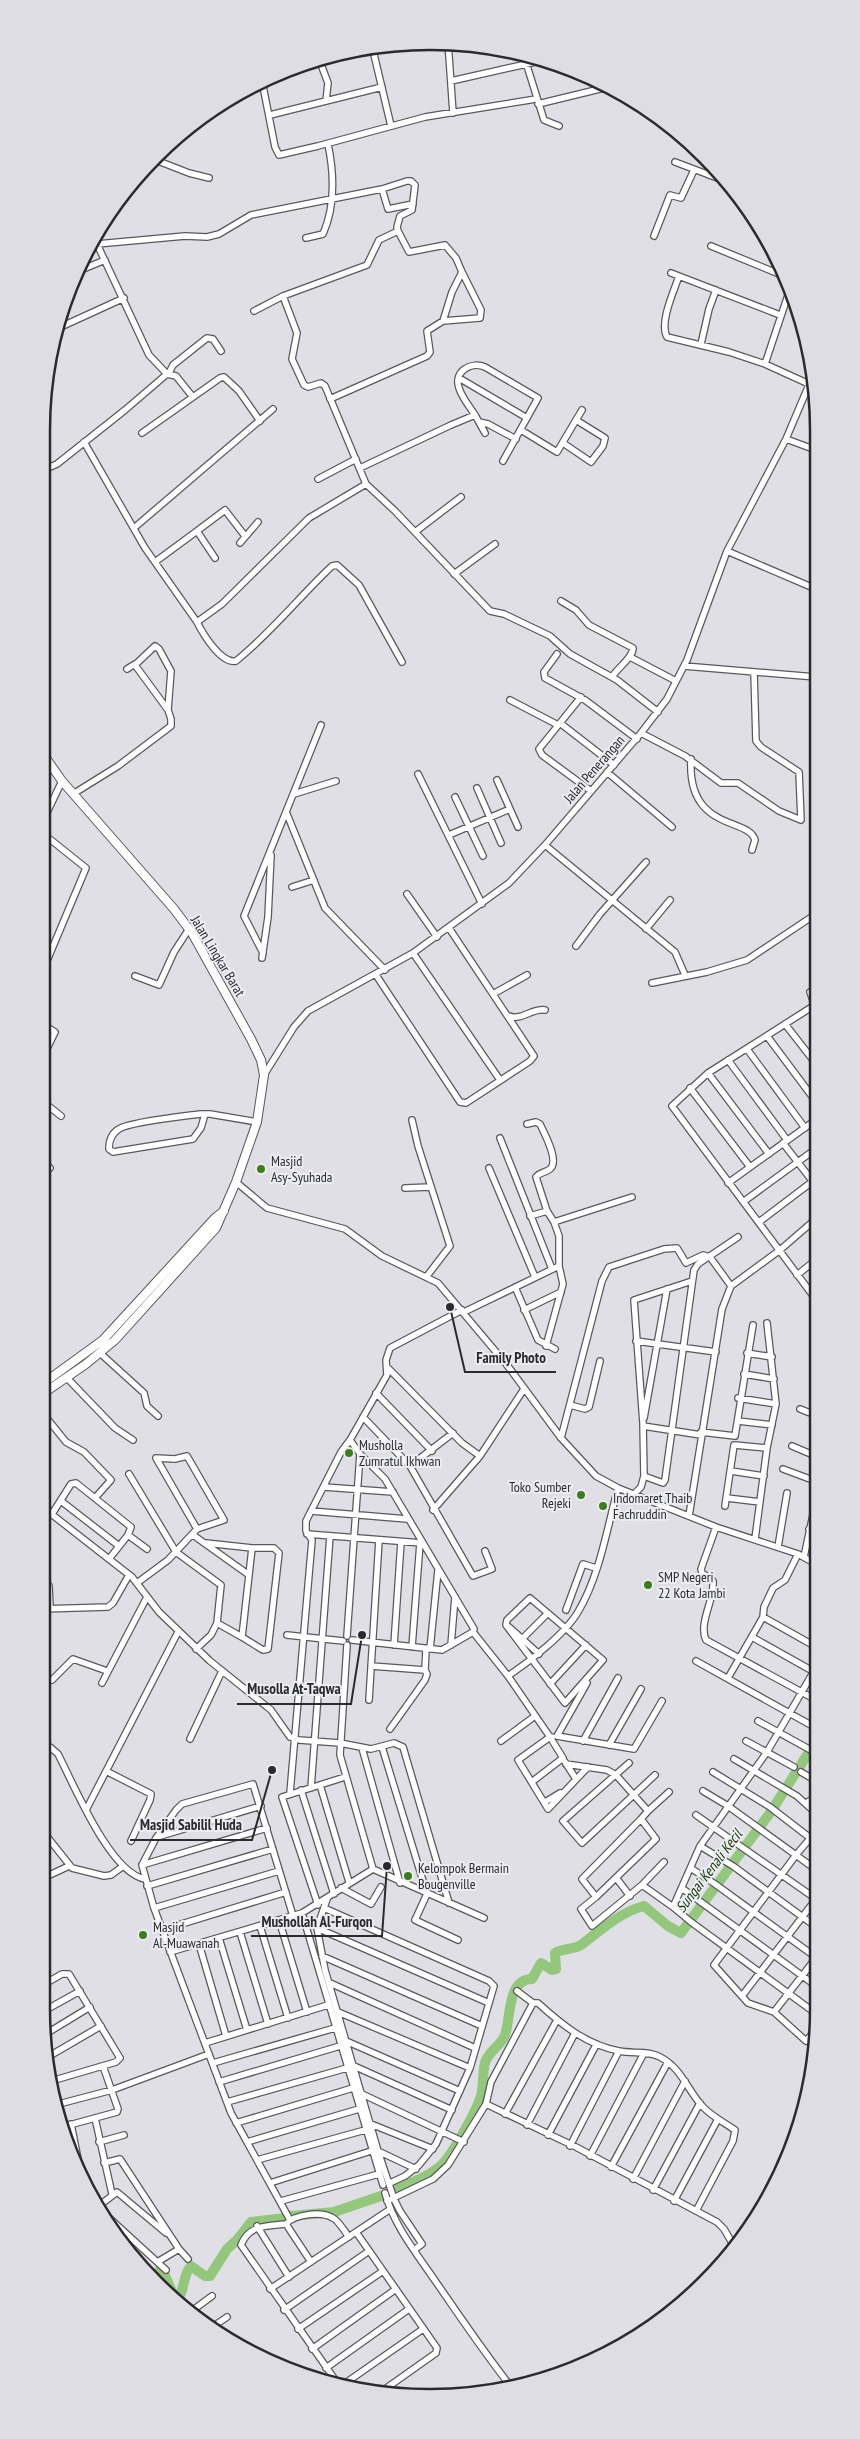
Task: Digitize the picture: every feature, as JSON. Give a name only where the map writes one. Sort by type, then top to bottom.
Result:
[{"type":"highway","name":"Jalan Lingkar Barat","points":[[50,763],[62,781],[174,909],[189,929],[251,1039],[261,1060],[264,1075],[257,1122],[220,1222],[118,1336],[100,1353],[50,1389]]},
{"type":"highway","name":"Jalan Lingkar Barat","points":[[50,1378],[103,1340],[215,1218],[224,1211]]},
{"type":"street","points":[[449,51],[453,113]]},
{"type":"street","points":[[374,54],[391,126]]},
{"type":"street","points":[[451,81],[526,63],[544,120],[559,126]]},
{"type":"street","points":[[322,66],[328,83],[326,101]]},
{"type":"street","points":[[270,115],[382,87]]},
{"type":"street","points":[[264,88],[275,147],[279,155],[328,144],[425,117],[537,101],[598,89]]},
{"type":"street","points":[[306,238],[321,235],[324,232],[332,198],[332,174],[328,144]]},
{"type":"street","points":[[160,162],[189,173],[209,178]]},
{"type":"street","points":[[675,162],[714,177]]},
{"type":"street","points":[[654,236],[670,195],[681,198],[694,170]]},
{"type":"street","points":[[99,244],[185,236],[207,237],[219,234],[251,215],[382,189],[411,181],[415,188],[414,204],[412,210],[400,216],[397,227],[398,231],[409,252],[442,245],[449,248],[481,310],[480,318],[474,320],[443,321],[427,331],[430,352],[427,356],[330,399]]},
{"type":"street","points":[[382,189],[388,209],[414,204]]},
{"type":"street","points":[[254,311],[283,296],[367,265],[379,240],[398,231]]},
{"type":"street","points":[[98,246],[124,298],[149,355],[168,373],[175,375],[192,396]]},
{"type":"street","points":[[711,246],[776,273]]},
{"type":"street","points":[[87,268],[105,260]]},
{"type":"street","points":[[443,321],[452,292],[462,272]]},
{"type":"street","points":[[671,273],[780,315]]},
{"type":"street","points":[[679,276],[666,317],[665,336],[682,342],[716,347],[764,364],[807,383]]},
{"type":"street","points":[[700,344],[716,290]]},
{"type":"street","points":[[283,296],[297,333],[292,359],[304,385],[308,387],[319,383],[323,384],[366,484],[415,532],[490,611],[504,614],[550,636],[577,658],[612,678],[658,712]]},
{"type":"street","points":[[65,325],[124,298]]},
{"type":"street","points":[[764,364],[786,299]]},
{"type":"street","points":[[50,467],[84,442],[168,373],[172,365],[206,338],[213,339],[221,351]]},
{"type":"street","points":[[485,433],[459,388],[459,378],[467,367],[478,364],[536,396],[537,402],[503,461]]},
{"type":"street","points":[[142,433],[192,396],[224,377],[238,391],[260,421]]},
{"type":"street","points":[[459,378],[527,418]]},
{"type":"street","name":"Jalan Penerangan","points":[[264,1075],[294,1027],[308,1011],[413,953],[482,904],[516,876],[637,739],[658,712],[684,666],[727,551],[786,440],[808,387]]},
{"type":"street","points":[[134,528],[273,410]]},
{"type":"street","points":[[521,430],[557,452],[582,410]]},
{"type":"street","points":[[360,468],[476,415]]},
{"type":"street","points":[[563,443],[594,464],[605,438],[576,420]]},
{"type":"street","points":[[479,422],[488,424],[516,439]]},
{"type":"street","points":[[786,440],[810,448]]},
{"type":"street","points":[[84,442],[155,562],[197,622],[209,643],[228,660],[236,661],[264,638],[299,598],[332,566],[337,565],[359,585],[402,662]]},
{"type":"street","points":[[318,479],[356,459]]},
{"type":"street","points":[[197,622],[222,604],[309,518],[366,484]]},
{"type":"street","points":[[415,532],[461,497]]},
{"type":"street","points":[[155,562],[225,510],[245,536]]},
{"type":"street","points":[[240,543],[258,522]]},
{"type":"street","points":[[197,531],[215,558]]},
{"type":"street","points":[[454,574],[495,544]]},
{"type":"street","points":[[727,551],[810,586]]},
{"type":"street","points":[[561,601],[576,610],[587,623],[631,646],[633,651],[618,667],[612,678]]},
{"type":"street","points":[[127,669],[154,646],[159,649],[171,671],[168,710]]},
{"type":"street","points":[[557,654],[544,672],[545,678],[581,697],[637,739]]},
{"type":"street","points":[[630,656],[676,681]]},
{"type":"street","points":[[73,794],[118,766],[169,728],[171,719],[168,710],[135,664]]},
{"type":"street","points":[[684,666],[810,676]]},
{"type":"street","points":[[641,733],[690,759],[720,782],[738,783],[779,811],[802,820],[799,772],[761,747],[756,741],[754,672]]},
{"type":"street","points":[[581,697],[538,750],[542,755],[591,791]]},
{"type":"street","points":[[510,700],[559,724],[614,765]]},
{"type":"street","points":[[270,853],[268,917],[262,956],[244,917],[270,853],[287,814],[321,725]]},
{"type":"street","points":[[690,759],[690,776],[698,799],[716,818],[751,832],[755,840],[752,850]]},
{"type":"street","points":[[607,772],[672,827]]},
{"type":"street","points":[[418,774],[482,904]]},
{"type":"street","points":[[497,780],[518,827]]},
{"type":"street","points":[[50,806],[62,781]]},
{"type":"street","points":[[294,794],[336,781]]},
{"type":"street","points":[[477,788],[501,843]]},
{"type":"street","points":[[455,797],[483,856]]},
{"type":"street","points":[[449,835],[510,809]]},
{"type":"street","points":[[287,814],[330,914],[385,970]]},
{"type":"street","points":[[50,839],[86,868],[50,954]]},
{"type":"street","points":[[545,845],[678,955],[685,975]]},
{"type":"street","points":[[576,946],[646,862]]},
{"type":"street","points":[[292,887],[314,880]]},
{"type":"street","points":[[407,894],[437,937]]},
{"type":"street","points":[[646,929],[670,900]]},
{"type":"street","points":[[652,982],[707,972],[747,960],[810,918]]},
{"type":"street","points":[[376,975],[462,1103],[466,1103],[530,1061],[534,1056],[449,928]]},
{"type":"street","points":[[135,976],[159,985],[174,952],[189,929]]},
{"type":"street","points":[[413,953],[500,1080]]},
{"type":"street","points":[[493,994],[527,975]]},
{"type":"street","points":[[508,1016],[514,1018],[545,1010]]},
{"type":"street","points":[[810,1011],[785,1024],[708,1073],[674,1102],[672,1109],[810,1292]]},
{"type":"street","points":[[785,1024],[810,1057]]},
{"type":"street","points":[[50,1029],[55,1032],[50,1042]]},
{"type":"street","points":[[767,1036],[810,1094]]},
{"type":"street","points":[[747,1049],[805,1128]]},
{"type":"street","points":[[728,1060],[798,1162],[810,1175]]},
{"type":"street","points":[[708,1073],[769,1154]]},
{"type":"street","points":[[690,1088],[750,1167]]},
{"type":"street","points":[[50,1107],[61,1116]]},
{"type":"street","points":[[205,1114],[201,1128],[193,1139],[113,1152],[109,1149],[112,1136],[122,1127],[205,1114],[257,1122]]},
{"type":"street","points":[[412,1120],[450,1246],[427,1276]]},
{"type":"street","points":[[527,1124],[536,1122],[540,1124],[553,1154],[554,1162],[551,1168],[536,1177],[546,1211],[554,1222],[559,1236],[559,1266],[563,1281],[546,1346]]},
{"type":"street","points":[[728,1182],[810,1124]]},
{"type":"street","points":[[500,1138],[552,1269]]},
{"type":"street","points":[[743,1202],[810,1153]]},
{"type":"street","points":[[489,1168],[535,1277]]},
{"type":"street","points":[[236,1182],[267,1208],[345,1229],[382,1256],[427,1276],[438,1283],[463,1311],[561,1438],[592,1473],[618,1488],[716,1527],[801,1555],[810,1560]]},
{"type":"street","points":[[759,1222],[810,1186]]},
{"type":"street","points":[[405,1188],[431,1187]]},
{"type":"street","points":[[554,1222],[632,1197]]},
{"type":"street","points":[[530,1216],[546,1211]]},
{"type":"street","points":[[689,1516],[722,1305],[731,1286],[780,1250],[810,1224]]},
{"type":"street","points":[[644,1476],[665,1482],[694,1270],[698,1264],[738,1238]]},
{"type":"street","points":[[561,1438],[607,1268],[667,1248],[678,1248],[687,1264],[703,1255],[710,1257],[731,1286]]},
{"type":"street","points":[[797,1275],[810,1265]]},
{"type":"street","points":[[290,1793],[312,1540],[307,1534],[306,1521],[341,1452],[350,1440],[387,1375],[389,1351],[393,1346],[463,1311],[559,1266]]},
{"type":"street","points":[[634,1494],[641,1486],[644,1476],[643,1425],[634,1300],[692,1281]]},
{"type":"street","points":[[515,1287],[538,1340],[554,1349]]},
{"type":"street","points":[[643,1425],[667,1289]]},
{"type":"street","points":[[524,1310],[560,1292]]},
{"type":"street","points":[[755,1539],[767,1448],[776,1404],[767,1323]]},
{"type":"street","points":[[643,1425],[673,1431],[734,1437],[753,1325]]},
{"type":"street","points":[[636,1341],[716,1352]]},
{"type":"street","points":[[100,1353],[144,1394],[147,1405],[158,1416]]},
{"type":"street","points":[[747,1353],[772,1356]]},
{"type":"street","points":[[570,1404],[585,1409],[589,1407],[600,1361]]},
{"type":"street","points":[[387,1367],[466,1446],[480,1456]]},
{"type":"street","points":[[744,1374],[774,1379]]},
{"type":"street","points":[[67,1378],[115,1428],[133,1440]]},
{"type":"street","points":[[433,1510],[480,1456],[524,1389]]},
{"type":"street","points":[[376,1393],[432,1451]]},
{"type":"street","points":[[740,1399],[776,1404]]},
{"type":"street","points":[[800,1409],[810,1413]]},
{"type":"street","points":[[363,1417],[410,1466],[433,1510],[473,1576],[492,1569],[485,1551]]},
{"type":"street","points":[[738,1421],[772,1425]]},
{"type":"street","points":[[50,1422],[66,1442],[85,1454],[111,1480],[95,1498]]},
{"type":"street","points":[[410,1466],[453,1433]]},
{"type":"street","points":[[350,1440],[360,1454],[383,1476],[421,1543],[474,1626],[473,1632],[508,1676],[550,1737],[576,1780]]},
{"type":"street","points":[[725,1506],[734,1445],[767,1448]]},
{"type":"street","points":[[792,1446],[810,1454]]},
{"type":"street","points":[[360,1454],[340,1756],[374,1869],[400,1883],[484,1918]]},
{"type":"street","points":[[137,1583],[162,1565],[197,1529],[222,1522],[224,1518],[187,1456],[175,1459],[156,1458],[197,1529]]},
{"type":"street","points":[[783,1469],[810,1479]]},
{"type":"street","points":[[731,1471],[764,1476]]},
{"type":"street","points":[[129,1474],[176,1552],[220,1584],[217,1623],[211,1635],[196,1649]]},
{"type":"street","points":[[109,1559],[128,1535],[130,1526],[74,1482],[52,1514],[129,1575],[178,1632],[222,1671],[271,1710],[286,1733],[295,1739],[340,1742],[371,1749],[396,1743],[405,1750],[449,1903]]},
{"type":"street","points":[[324,1487],[393,1492]]},
{"type":"street","points":[[508,1676],[539,1654],[574,1617],[580,1607],[596,1568],[618,1488]]},
{"type":"street","points":[[778,1547],[787,1492]]},
{"type":"street","points":[[727,1498],[760,1502]]},
{"type":"street","points":[[61,1501],[119,1546]]},
{"type":"street","points":[[311,1511],[407,1519]]},
{"type":"street","points":[[728,1678],[763,1617],[764,1607],[773,1588],[785,1580],[801,1555],[810,1526]]},
{"type":"street","points":[[716,1527],[701,1569],[702,1573],[713,1581],[704,1636],[711,1643],[810,1697]]},
{"type":"street","points":[[193,1534],[249,1575]]},
{"type":"street","points":[[307,1534],[421,1543]]},
{"type":"street","points":[[128,1535],[147,1549]]},
{"type":"street","points":[[311,1788],[330,1536]]},
{"type":"street","points":[[369,1700],[379,1540]]},
{"type":"street","points":[[394,1645],[401,1542]]},
{"type":"street","points":[[206,1543],[252,1548],[274,1548],[279,1553],[268,1648],[263,1650],[217,1623]]},
{"type":"street","points":[[412,1647],[421,1543]]},
{"type":"street","points":[[242,1637],[252,1548]]},
{"type":"street","points":[[574,1617],[564,1608],[583,1564],[596,1568]]},
{"type":"street","points":[[390,1730],[425,1680],[427,1674],[425,1670],[438,1570]]},
{"type":"street","points":[[50,1608],[110,1606],[129,1575]]},
{"type":"street","points":[[102,1683],[147,1597]]},
{"type":"street","points":[[451,1645],[455,1597]]},
{"type":"street","points":[[529,1599],[603,1660],[565,1703],[531,1660],[506,1624],[529,1599]]},
{"type":"street","points":[[523,1638],[548,1613]]},
{"type":"street","points":[[763,1617],[810,1643]]},
{"type":"street","points":[[506,1624],[539,1654]]},
{"type":"street","points":[[86,1810],[178,1632]]},
{"type":"street","points":[[287,1635],[442,1650],[473,1632]]},
{"type":"street","points":[[752,1637],[810,1670]]},
{"type":"street","points":[[550,1684],[586,1645]]},
{"type":"street","points":[[52,1680],[73,1659],[107,1671]]},
{"type":"street","points":[[696,1661],[810,1724]]},
{"type":"street","points":[[371,1666],[425,1670]]},
{"type":"street","points":[[190,1738],[222,1671]]},
{"type":"street","points":[[557,1736],[593,1672]]},
{"type":"street","points":[[583,1741],[618,1678]]},
{"type":"street","points":[[674,1907],[692,1869],[700,1846],[754,1772],[801,1692],[810,1681]]},
{"type":"street","points":[[608,1745],[641,1689]]},
{"type":"street","points":[[588,1767],[548,1809],[533,1781],[518,1760],[550,1737],[557,1736],[634,1749],[662,1701]]},
{"type":"street","points":[[501,1741],[535,1716]]},
{"type":"street","points":[[758,1721],[810,1749]]},
{"type":"street","points":[[746,1741],[794,1767]]},
{"type":"street","points":[[50,1747],[58,1754],[86,1810],[122,1867],[137,1878],[145,1879]]},
{"type":"street","points":[[382,1747],[427,1894],[415,1920],[458,1940]]},
{"type":"street","points":[[362,1748],[400,1883]]},
{"type":"street","points":[[734,1760],[785,1789],[810,1807]]},
{"type":"street","points":[[533,1781],[564,1761],[606,1770],[616,1775],[636,1795],[648,1811]]},
{"type":"street","points":[[629,1763],[563,1821],[582,1843],[655,1776]]},
{"type":"street","points":[[106,1771],[151,1794],[131,1841]]},
{"type":"street","points":[[713,1772],[772,1808],[810,1837]]},
{"type":"street","points":[[801,1772],[810,1777]]},
{"type":"street","points":[[318,1905],[282,1797],[346,1777]]},
{"type":"street","points":[[293,1916],[253,1784],[182,1804],[156,1838],[142,1865],[154,1908],[227,2102],[236,2123],[281,2201],[288,2222],[311,2262]]},
{"type":"street","points":[[320,1785],[349,1882]]},
{"type":"street","points":[[301,1790],[334,1894]]},
{"type":"street","points":[[596,1897],[582,1879],[669,1792]]},
{"type":"street","points":[[703,1792],[728,1806],[810,1866]]},
{"type":"street","points":[[806,1803],[810,1801]]},
{"type":"street","points":[[156,1838],[261,1806]]},
{"type":"street","points":[[696,1815],[782,1873],[810,1895]]},
{"type":"street","points":[[641,1819],[656,1839],[616,1879],[581,1909],[592,1926],[630,1896],[664,1862]]},
{"type":"street","points":[[142,1865],[267,1828]]},
{"type":"street","points":[[809,2037],[806,2040],[774,2012],[752,2005],[714,1965],[782,1873],[810,1839]]},
{"type":"street","points":[[50,1841],[69,1866],[104,1876],[111,1875],[122,1867]]},
{"type":"street","points":[[700,1846],[732,1865],[810,1922]]},
{"type":"street","points":[[147,1886],[273,1849]]},
{"type":"street","points":[[50,1875],[69,1866]]},
{"type":"street","points":[[170,1952],[302,1913],[318,1905],[349,1882],[374,1869]]},
{"type":"street","points":[[692,1869],[810,1952]]},
{"type":"street","points":[[154,1908],[279,1871]]},
{"type":"street","points":[[616,1879],[630,1896]]},
{"type":"street","points":[[642,1885],[810,2010]]},
{"type":"street","points":[[341,1888],[371,1904],[381,1887]]},
{"type":"street","points":[[683,1889],[810,1981]]},
{"type":"street","points":[[162,1930],[286,1892]]},
{"type":"street","points":[[327,1899],[317,1928],[322,1956],[378,2151],[394,2199],[422,2244],[414,2250]]},
{"type":"street","points":[[324,1908],[489,1981],[494,1989],[470,2068],[443,2131],[433,2149],[416,2168],[390,2183]]},
{"type":"street","points":[[742,1996],[810,1908]]},
{"type":"street","points":[[302,1913],[371,2151],[383,2185]]},
{"type":"street","points":[[279,1920],[307,2012]]},
{"type":"street","points":[[260,1926],[288,2018]]},
{"type":"street","points":[[317,1928],[489,2003]]},
{"type":"street","points":[[240,1932],[268,2024]]},
{"type":"street","points":[[219,1938],[247,2030]]},
{"type":"street","points":[[199,1944],[226,2036]]},
{"type":"street","points":[[322,1956],[482,2026]]},
{"type":"street","points":[[774,2012],[810,1966]]},
{"type":"street","points":[[50,1981],[66,1973],[80,1991],[120,2058],[118,2061],[56,2080]]},
{"type":"street","points":[[330,1983],[475,2048]]},
{"type":"street","points":[[517,1990],[533,2003],[538,2003],[575,2034],[596,2045],[619,2051],[659,2056],[668,2062],[685,2081],[700,2102],[718,2119],[733,2128],[735,2135],[696,2211]]},
{"type":"street","points":[[50,2008],[80,1991]]},
{"type":"street","points":[[387,2201],[442,2172],[460,2140],[486,2104],[491,2082],[533,2003]]},
{"type":"street","points":[[205,2043],[328,2005]]},
{"type":"street","points":[[51,2031],[90,2007]]},
{"type":"street","points":[[338,2012],[470,2068]]},
{"type":"street","points":[[505,2114],[557,2020]]},
{"type":"street","points":[[53,2054],[101,2026]]},
{"type":"street","points":[[213,2063],[335,2028]]},
{"type":"street","points":[[527,2125],[575,2034]]},
{"type":"street","points":[[346,2041],[460,2091]]},
{"type":"street","points":[[548,2135],[596,2045]]},
{"type":"street","points":[[219,2082],[340,2046]]},
{"type":"street","points":[[570,2146],[619,2051]]},
{"type":"street","points":[[590,2156],[644,2053]]},
{"type":"street","points":[[62,2103],[112,2090],[209,2054]]},
{"type":"street","points":[[611,2167],[668,2062]]},
{"type":"street","points":[[74,2140],[70,2124],[117,2112],[112,2090],[103,2066]]},
{"type":"street","points":[[354,2066],[452,2110]]},
{"type":"street","points":[[227,2102],[347,2068]]},
{"type":"street","points":[[633,2179],[685,2081]]},
{"type":"street","points":[[236,2123],[353,2088]]},
{"type":"street","points":[[362,2094],[460,2140]]},
{"type":"street","points":[[653,2190],[700,2102]]},
{"type":"street","points":[[486,2104],[721,2225],[730,2241]]},
{"type":"street","points":[[247,2142],[359,2109]]},
{"type":"street","points":[[96,2118],[99,2142],[112,2194]]},
{"type":"street","points":[[674,2201],[718,2119]]},
{"type":"street","points":[[371,2124],[433,2149]]},
{"type":"street","points":[[257,2160],[365,2130]]},
{"type":"street","points":[[99,2142],[124,2135]]},
{"type":"street","points":[[270,2183],[371,2151]]},
{"type":"street","points":[[378,2151],[416,2168]]},
{"type":"street","points":[[104,2163],[120,2158],[171,2238],[188,2259]]},
{"type":"street","points":[[281,2201],[379,2174]]},
{"type":"street","points":[[103,2202],[112,2194],[118,2192],[171,2238]]},
{"type":"street","points":[[385,2193],[390,2210],[414,2250],[486,2355],[507,2381]]},
{"type":"street","points":[[270,2289],[390,2210]]},
{"type":"street","points":[[332,2376],[284,2310],[241,2245],[247,2235],[257,2226],[319,2215],[333,2218],[349,2237]]},
{"type":"street","points":[[118,2226],[159,2261],[166,2270]]},
{"type":"street","points":[[257,2226],[289,2276]]},
{"type":"street","points":[[356,2232],[436,2348],[436,2353],[388,2387]]},
{"type":"street","points":[[159,2261],[179,2249]]},
{"type":"street","points":[[284,2310],[369,2251]]},
{"type":"street","points":[[298,2329],[383,2271]]},
{"type":"street","points":[[312,2349],[396,2290]]},
{"type":"street","points":[[196,2308],[212,2296]]},
{"type":"street","points":[[326,2368],[409,2309]]},
{"type":"street","points":[[217,2324],[228,2317]]},
{"type":"street","points":[[349,2380],[423,2329]]},
{"type":"waterway","name":"Sungai Kenali Kecil","points":[[397,2189],[436,2170],[446,2160],[460,2138],[481,2096],[484,2067],[487,2059],[505,2035],[511,2001],[518,1985],[532,1979],[541,1963],[552,1970],[556,1969],[555,1953],[581,1945],[611,1922],[644,1906],[668,1926],[681,1933],[770,1813],[810,1750]]},
{"type":"waterway","name":"Sungai Kenali Kecil","points":[[291,2216],[334,2212],[381,2196]]},
{"type":"waterway","name":"Sungai Kenali Kecil","points":[[180,2295],[188,2269],[191,2266],[205,2276],[210,2276],[227,2249],[251,2222],[286,2218]]},
{"type":"waterway","name":"Sungai Kenali Kecil","points":[[157,2274],[160,2270],[163,2271],[170,2286]]},
{"type":"place","name":"Masjid Asy-Syuhada","points":[[261,1169]]},
{"type":"place","name":"Family Photo","points":[[450,1307]]},
{"type":"place","name":"Musholla Zumratul Ikhwan","points":[[349,1453]]},
{"type":"place","name":"Toko Sumber Rejeki","points":[[581,1495]]},
{"type":"place","name":"Indomaret Thaib Fachruddin","points":[[603,1506]]},
{"type":"place","name":"SMP Negeri 22 Kota Jambi","points":[[648,1585]]},
{"type":"place","name":"Musolla At-Taqwa","points":[[362,1635]]},
{"type":"place","name":"Masjid Sabilil Huda","points":[[272,1770]]},
{"type":"place","name":"Mushollah Al-Furqon","points":[[387,1866]]},
{"type":"place","name":"Kelompok Bermain Bougenville","points":[[408,1876]]},
{"type":"place","name":"Masjid Al-Muawanah","points":[[143,1935]]}]
